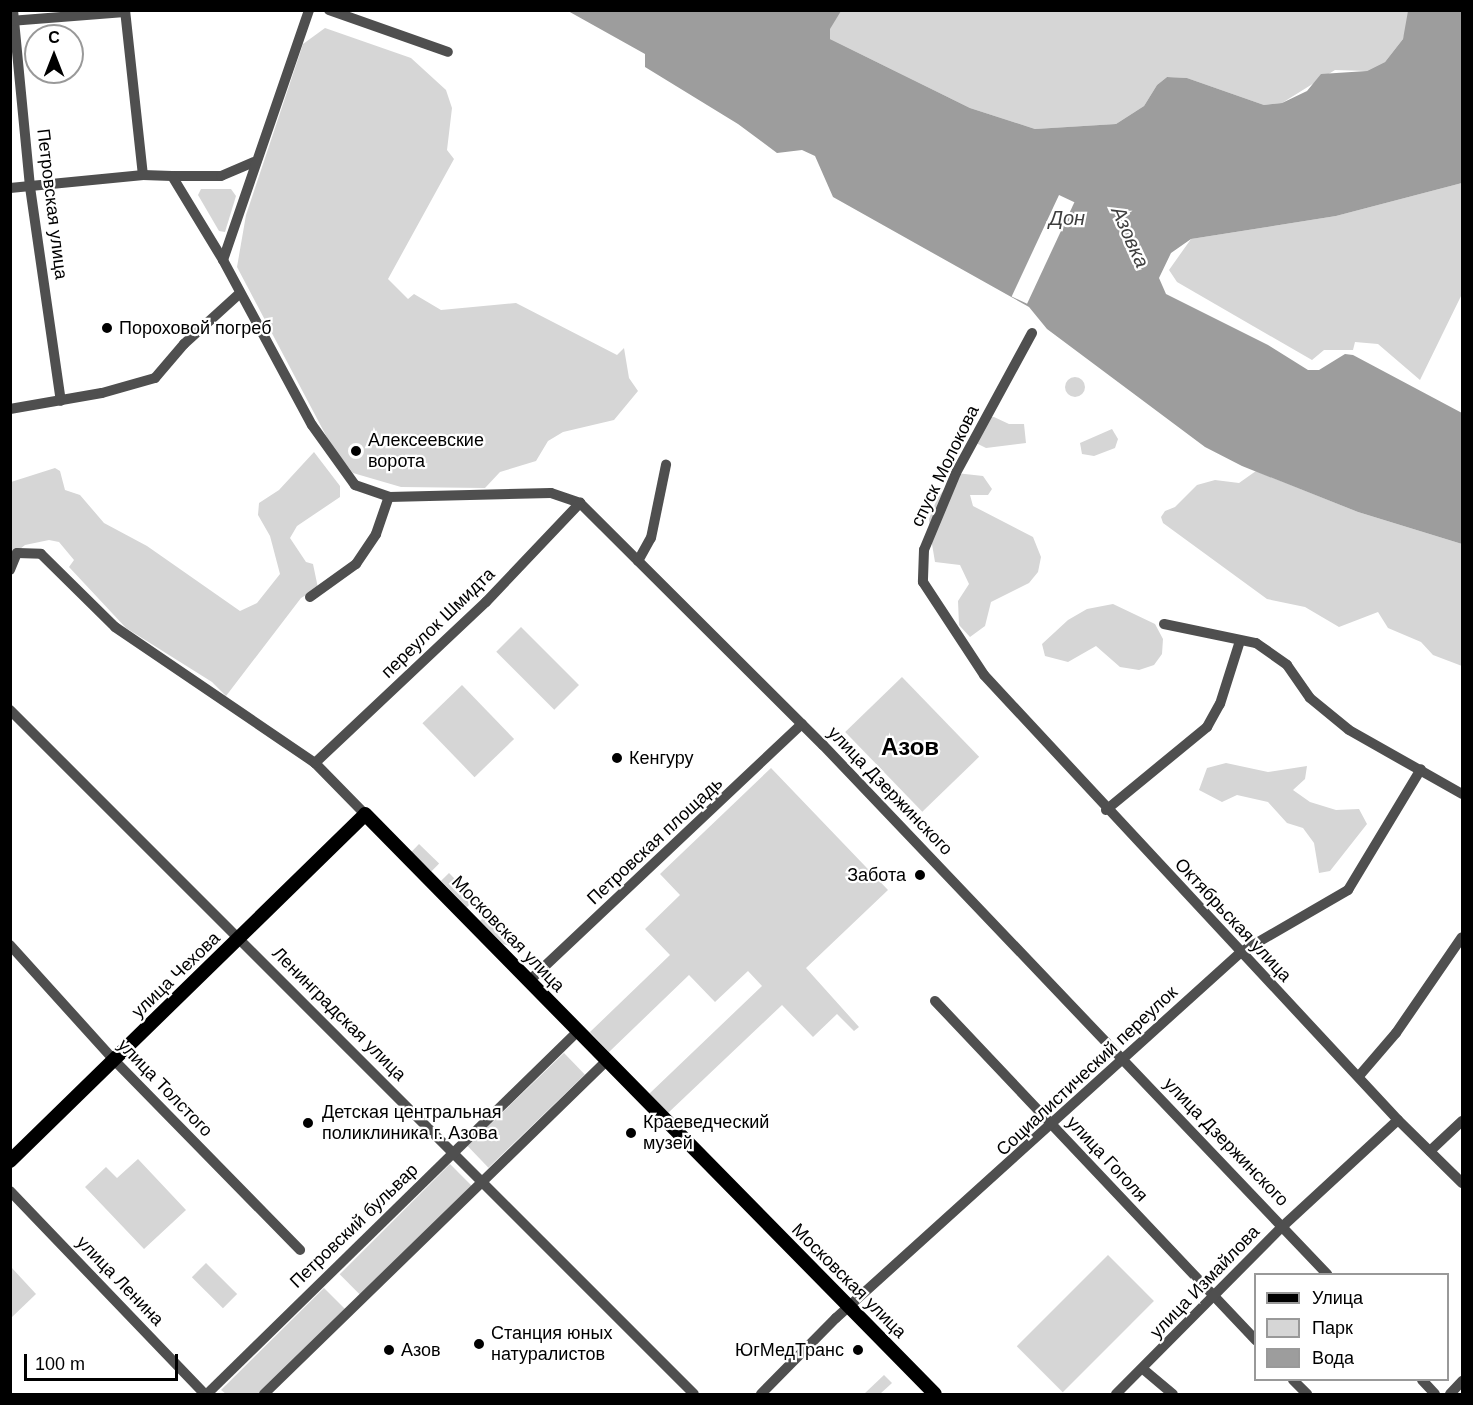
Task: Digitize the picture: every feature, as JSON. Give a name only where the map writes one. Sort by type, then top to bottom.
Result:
[{"type":"main road","name":"улица Чехова","points":[[10,1161],[365,814]]},
{"type":"main road","name":"Московская улица","points":[[365,814],[935,1395]]},
{"type":"street","points":[[223,260],[254,162],[309,10]]},
{"type":"street","points":[[329,10],[448,52]]},
{"type":"street","points":[[13,18],[125,11],[143,175]]},
{"type":"street","name":"Петровская улица","points":[[13,18],[30,186],[61,400]]},
{"type":"street","points":[[10,188],[143,175],[221,176],[254,162]]},
{"type":"street","points":[[10,409],[61,400],[155,378],[184,344],[239,294],[223,260],[172,176]]},
{"type":"street","name":"улица Дзержинского","points":[[239,294],[312,425],[355,485],[389,497],[551,493],[580,503],[802,724],[1124,1059],[1325,1273]]},
{"type":"street","name":"спуск Молокова","points":[[984,675],[923,582],[921,566],[956,473],[1032,333]]},
{"type":"street","points":[[638,561],[651,537],[666,465]]},
{"type":"street","points":[[310,597],[356,564],[376,534],[389,497]]},
{"type":"street","name":"переулок Шмидта","points":[[315,763],[486,602],[580,503]]},
{"type":"street","name":"Московская улица","points":[[10,570],[18,554],[41,554],[115,627],[315,763],[365,814]]},
{"type":"street","points":[[1164,624],[1256,643],[1287,665],[1310,698],[1349,730],[1462,794]]},
{"type":"street","points":[[1106,810],[1207,727],[1220,704],[1240,641]]},
{"type":"street","name":"Октябрьская улица","points":[[984,675],[1106,810],[1398,1120],[1462,1183]]},
{"type":"street","name":"Ленинградская улица","points":[[10,710],[241,937],[694,1395]]},
{"type":"street","name":"Петровская площадь","points":[[530,981],[802,724]]},
{"type":"street","name":"Социалистический переулок","points":[[761,1395],[849,1307],[1053,1125],[1241,952],[1348,890],[1421,769]]},
{"type":"street","points":[[1359,1076],[1396,1033],[1462,938]]},
{"type":"street","name":"улица Толстого","points":[[10,945],[114,1060],[300,1250]]},
{"type":"street","name":"улица Гоголя","points":[[935,1001],[1254,1338]]},
{"type":"street","name":"Петровский бульвар","points":[[206,1395],[577,1032]]},
{"type":"street","points":[[264,1395],[606,1061]]},
{"type":"street","name":"улица Измайлова","points":[[1116,1395],[1283,1226],[1398,1120]]},
{"type":"street","points":[[1430,1151],[1462,1121]]},
{"type":"street","name":"улица Ленина","points":[[10,1191],[206,1395]]},
{"type":"street","points":[[1143,1369],[1173,1395]]},
{"type":"street","points":[[1294,1381],[1307,1395]]},
{"type":"street","points":[[1423,1381],[1435,1395]]},
{"type":"street","points":[[1450,1395],[1462,1381]]},
{"type":"green space","points":[[841,10],[1408,10],[1409,20],[1403,39],[1385,62],[1367,71],[1335,70],[1282,103],[1264,105],[1187,78],[1167,77],[1157,85],[1144,106],[1116,124],[1035,129],[970,108],[830,39],[829,29]]},
{"type":"green space","points":[[325,28],[411,58],[446,90],[452,108],[447,150],[454,159],[388,279],[408,299],[414,294],[441,310],[516,303],[617,355],[624,348],[629,378],[638,391],[614,420],[563,432],[548,441],[536,461],[500,472],[485,488],[401,487],[353,473],[331,445],[237,267],[246,215],[303,44]]},
{"type":"green space","points":[[1462,183],[1462,294],[1420,380],[1378,344],[1355,342],[1353,350],[1324,350],[1312,360],[1177,282],[1169,270],[1191,239],[1336,216]]},
{"type":"green space","points":[[201,189],[231,189],[236,196],[225,232],[219,231],[198,195]]},
{"type":"green space","points":[[1071,377],[1079,377],[1085,383],[1085,391],[1079,397],[1071,397],[1065,391],[1065,383]]},
{"type":"green space","points":[[994,417],[1009,424],[1024,424],[1026,443],[986,448],[974,442],[982,418]]},
{"type":"green space","points":[[1112,429],[1118,439],[1115,448],[1094,456],[1082,454],[1080,443]]},
{"type":"green space","points":[[314,452],[340,486],[340,497],[297,526],[290,538],[306,562],[313,564],[318,588],[301,598],[226,696],[212,682],[126,628],[69,567],[74,560],[59,542],[49,540],[25,545],[11,556],[11,482],[55,468],[60,471],[65,490],[80,495],[104,523],[147,546],[240,611],[257,603],[280,574],[270,536],[258,515],[259,503],[279,490]]},
{"type":"green space","points":[[1256,471],[1358,512],[1462,544],[1462,666],[1433,655],[1421,642],[1388,628],[1378,612],[1339,627],[1305,607],[1267,599],[1163,523],[1161,517],[1165,511],[1175,507],[1197,485],[1215,480],[1239,483]]},
{"type":"green space","points":[[956,473],[983,476],[992,489],[988,495],[970,495],[973,506],[1033,537],[1041,557],[1038,572],[1029,583],[991,602],[985,626],[970,637],[959,625],[958,601],[969,584],[960,565],[935,562],[930,532],[929,519],[937,499]]},
{"type":"green space","points":[[1113,604],[1155,624],[1163,639],[1162,654],[1154,665],[1139,670],[1120,667],[1096,646],[1068,662],[1045,656],[1042,644],[1068,620],[1087,609]]},
{"type":"green space","points":[[521,627],[579,685],[554,710],[496,652]]},
{"type":"green space","points":[[902,677],[979,757],[922,812],[845,732]]},
{"type":"green space","points":[[462,685],[514,739],[475,777],[422,723]]},
{"type":"green space","points":[[1226,763],[1268,772],[1307,766],[1305,779],[1293,790],[1310,802],[1336,810],[1359,809],[1367,824],[1330,871],[1319,873],[1314,843],[1303,828],[1287,823],[1268,802],[1237,795],[1222,802],[1199,790],[1207,768]]},
{"type":"green space","points":[[771,768],[888,890],[806,968],[859,1027],[854,1031],[837,1014],[813,1037],[782,1005],[668,1113],[649,1094],[762,986],[748,971],[715,1002],[689,975],[609,1052],[590,1032],[670,955],[645,929],[680,895],[660,874]]},
{"type":"green space","points":[[419,844],[439,863],[432,871],[411,852]]},
{"type":"green space","points":[[449,873],[475,900],[467,907],[441,881]]},
{"type":"green space","points":[[488,913],[518,943],[514,947],[503,944],[480,921]]},
{"type":"green space","points":[[564,1053],[585,1075],[488,1168],[468,1146]]},
{"type":"green space","points":[[138,1159],[186,1210],[144,1249],[85,1187],[106,1167],[117,1178]]},
{"type":"green space","points":[[450,1164],[472,1186],[362,1296],[340,1274]]},
{"type":"green space","points":[[1108,1255],[1154,1301],[1063,1392],[1017,1346]]},
{"type":"green space","points":[[206,1263],[237,1294],[223,1308],[192,1277]]},
{"type":"green space","points":[[11,1267],[36,1294],[11,1318]]},
{"type":"green space","points":[[324,1288],[345,1309],[259,1394],[226,1394],[221,1390]]},
{"type":"green space","points":[[884,1375],[892,1383],[880,1394],[864,1394]]},
{"type":"water","name":"Дон","points":[[568,11],[841,11],[830,29],[830,39],[970,108],[1035,129],[1116,124],[1144,106],[1157,85],[1167,77],[1187,78],[1264,105],[1282,103],[1307,91],[1321,74],[1367,71],[1385,62],[1403,39],[1408,11],[1462,11],[1462,183],[1336,216],[1191,239],[1171,253],[1159,278],[1166,294],[1268,345],[1308,370],[1319,370],[1345,354],[1353,355],[1462,413],[1462,544],[1358,512],[1242,466],[1205,447],[1047,329],[1029,307],[833,197],[815,156],[802,150],[777,153],[738,124],[645,67],[645,54]]},
{"type":"pier","points":[[1059,195],[1074,202],[1027,304],[1012,297]]},
{"type":"place","name":"Пороховой погреб","points":[[107,328]]},
{"type":"place","name":"Алексеевские ворота","points":[[356,451]]},
{"type":"place","name":"Кенгуру","points":[[617,758]]},
{"type":"place","name":"Забота","points":[[920,875]]},
{"type":"place","name":"Детская центральная поликлиника г. Азова","points":[[308,1123]]},
{"type":"place","name":"Краеведческий музей","points":[[631,1133]]},
{"type":"place","name":"Станция юных натуралистов","points":[[479,1344]]},
{"type":"place","name":"Азов","points":[[389,1350]]},
{"type":"place","name":"ЮгМедТранс","points":[[858,1350]]},
{"type":"district","name":"Азов","points":[[910,747]]},
{"type":"water label","name":"Азовка","points":[[1130,237]]}]
